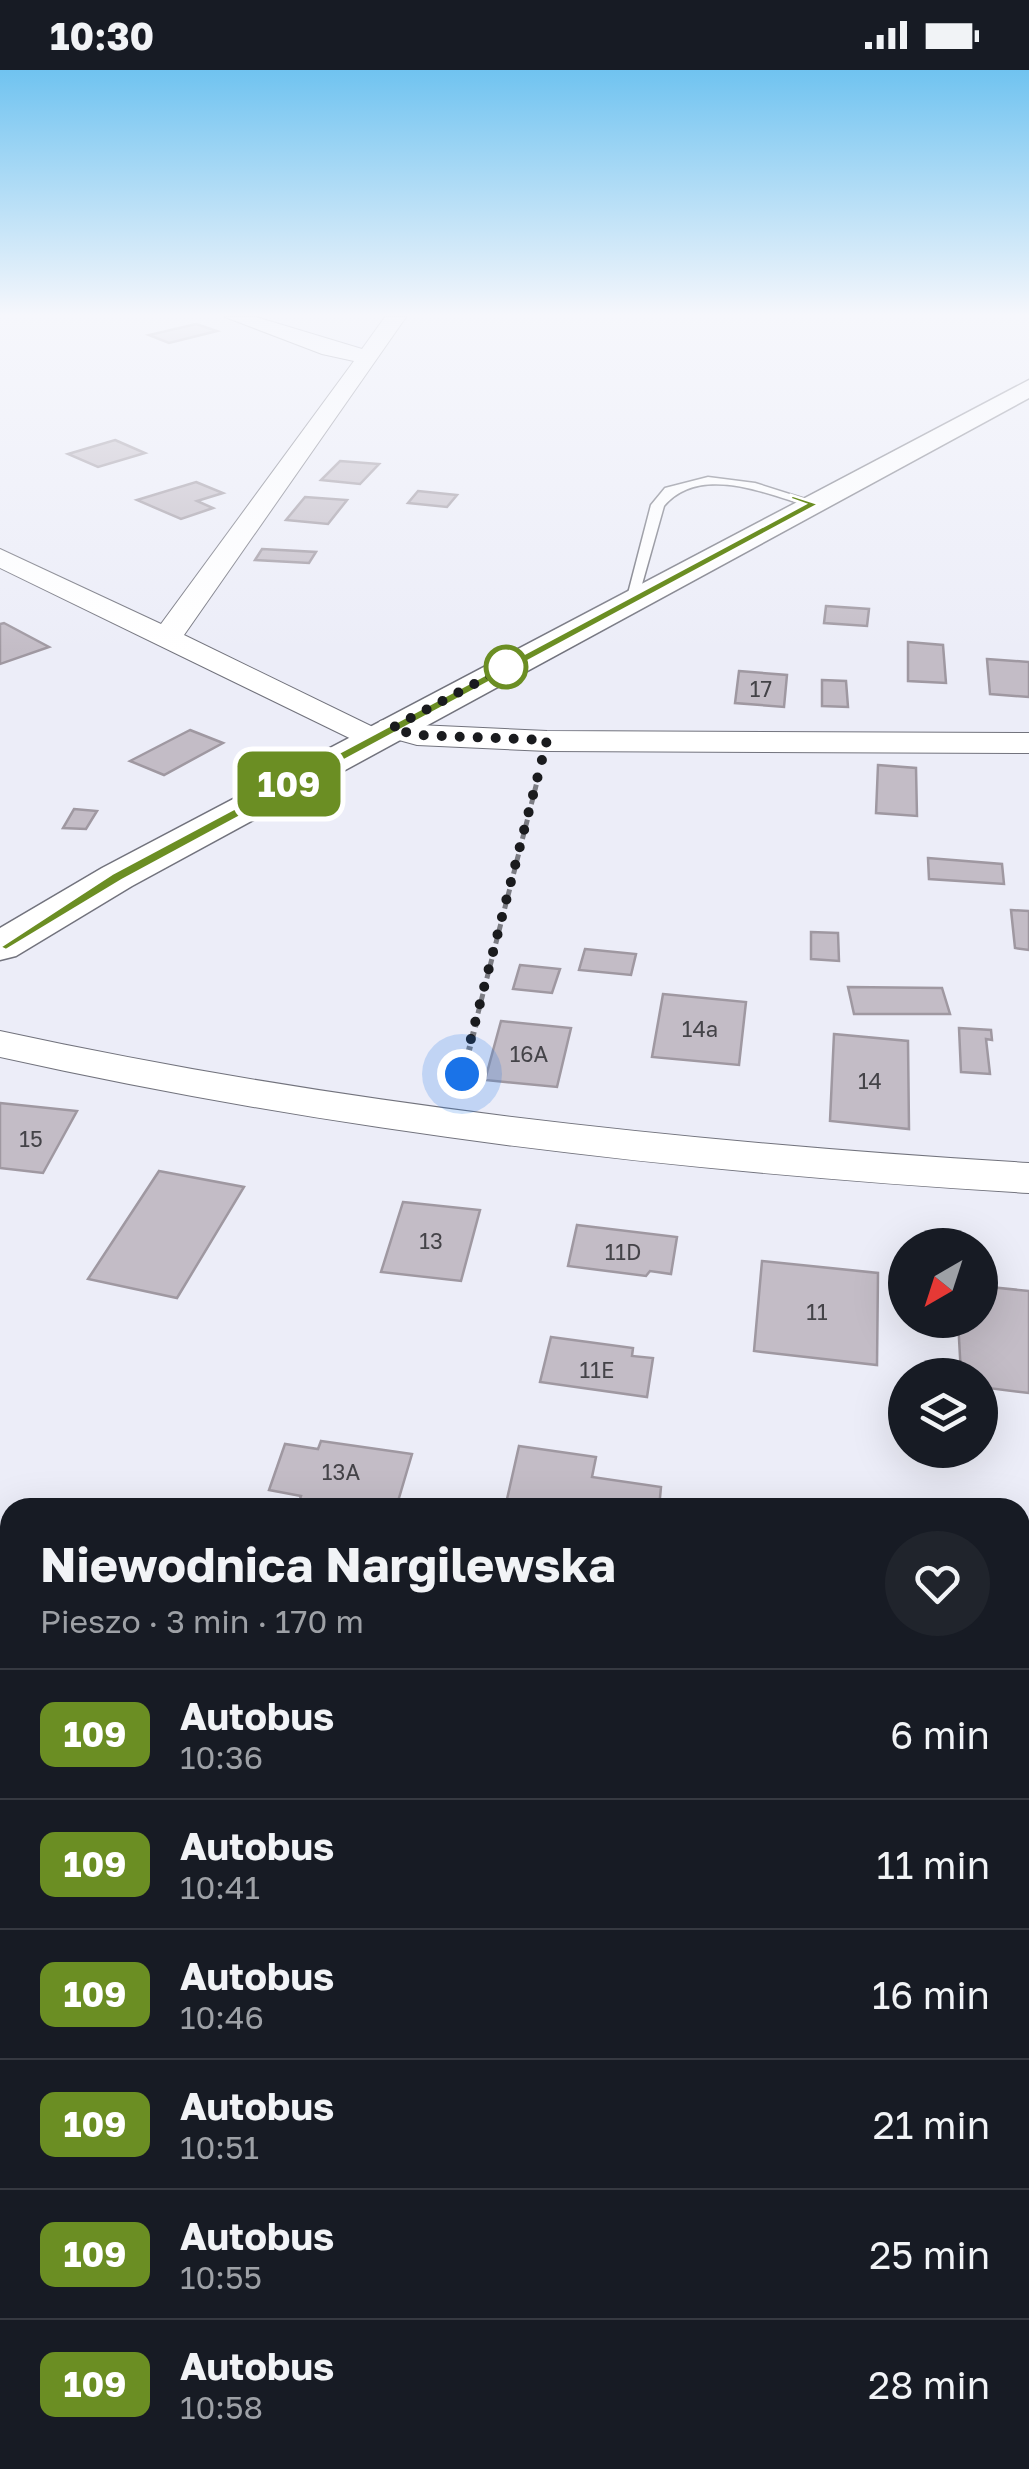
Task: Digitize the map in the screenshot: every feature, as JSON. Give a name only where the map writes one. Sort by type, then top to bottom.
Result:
[{"type":"street","points":[[166,639],[316,429]]},
{"type":"street","points":[[2,943],[382,733],[953,429]]},
{"type":"street","points":[[0,556],[166,639],[382,733],[547,740],[1029,743]]},
{"type":"street","points":[[0,1044],[264,1099],[435,1122],[712,1156],[1029,1178]]},
{"type":"lane","points":[[630,602],[658,505],[666,494],[699,482],[723,481],[776,490],[814,504]]},
{"type":"path","points":[[459,1087],[547,740]]},
{"type":"building","points":[[115,440],[145,453],[98,467],[68,454]]},
{"type":"building","points":[[340,461],[379,464],[360,484],[321,480]]},
{"type":"building","points":[[196,482],[223,493],[197,501],[213,508],[181,519],[137,500]]},
{"type":"building","points":[[418,491],[457,495],[447,507],[408,503]]},
{"type":"building","points":[[305,497],[347,500],[328,524],[286,520]]},
{"type":"building","points":[[262,549],[316,552],[309,563],[255,560]]},
{"type":"building","points":[[826,606],[869,609],[867,626],[824,623]]},
{"type":"building","points":[[0,624],[49,647],[0,664]]},
{"type":"building","points":[[908,642],[943,645],[946,683],[908,681]]},
{"type":"building","points":[[987,659],[1029,662],[1029,697],[990,694]]},
{"type":"building","points":[[739,671],[787,675],[784,707],[735,703]]},
{"type":"building","points":[[822,680],[846,681],[848,707],[822,706]]},
{"type":"building","points":[[190,730],[223,743],[164,775],[130,761]]},
{"type":"building","points":[[878,765],[916,768],[917,816],[876,813]]},
{"type":"building","points":[[74,809],[97,811],[86,829],[63,828]]},
{"type":"building","points":[[928,858],[1002,864],[1004,884],[929,879]]},
{"type":"building","points":[[1011,910],[1029,911],[1029,950],[1015,948]]},
{"type":"building","points":[[811,932],[838,933],[839,961],[811,959]]},
{"type":"building","points":[[585,949],[636,954],[631,975],[579,970]]},
{"type":"building","points":[[520,965],[560,969],[552,993],[513,989]]},
{"type":"building","points":[[848,987],[942,988],[950,1014],[854,1014]]},
{"type":"building","points":[[663,994],[746,1002],[739,1065],[652,1057]]},
{"type":"building","points":[[501,1021],[571,1028],[557,1087],[485,1080]]},
{"type":"building","points":[[959,1028],[991,1030],[992,1040],[986,1039],[990,1074],[961,1072]]},
{"type":"building","points":[[834,1034],[908,1041],[909,1129],[830,1121]]},
{"type":"building","points":[[0,1103],[77,1111],[43,1173],[0,1168]]},
{"type":"building","points":[[159,1171],[244,1187],[177,1298],[88,1279]]},
{"type":"building","points":[[403,1202],[480,1210],[461,1281],[381,1272]]},
{"type":"building","points":[[577,1225],[677,1237],[671,1274],[650,1271],[646,1276],[568,1266]]},
{"type":"building","points":[[762,1261],[878,1273],[877,1365],[754,1351]]},
{"type":"building","points":[[998,1288],[1029,1291],[1029,1393],[998,1389],[998,1358],[960,1358],[959,1338],[998,1338]]},
{"type":"building","points":[[551,1337],[633,1348],[632,1356],[653,1358],[647,1397],[540,1382]]},
{"type":"building","points":[[321,1441],[412,1454],[399,1498],[300,1498],[269,1490],[285,1444],[318,1449]]},
{"type":"building","points":[[519,1446],[596,1457],[592,1477],[661,1487],[660,1498],[507,1498]]},
{"type":"bus line","name":"109","points":[[0,947],[117,877],[814,504],[795,497]]},
{"type":"route","points":[[462,1074],[547,740],[416,735],[392,728],[506,667]]}]
